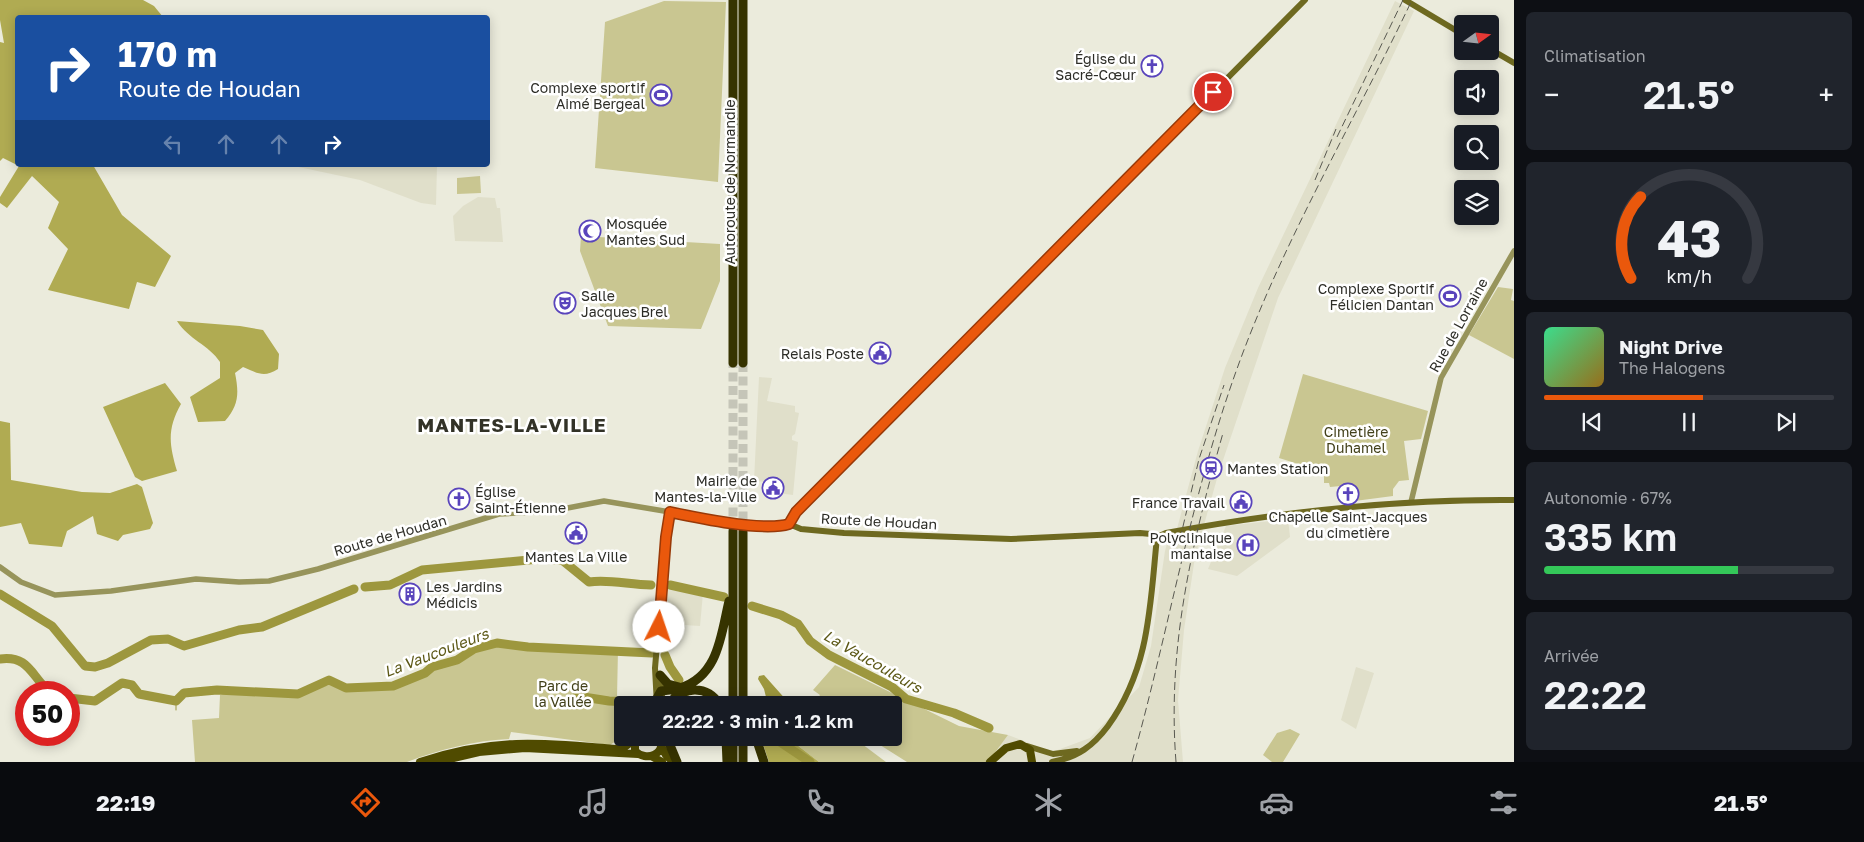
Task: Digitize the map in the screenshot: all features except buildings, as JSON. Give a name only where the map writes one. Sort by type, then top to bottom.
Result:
[{"type":"highway","name":"Autoroute de Normandie","points":[[733,362],[734,3]]},
{"type":"highway","name":"Autoroute de Normandie","points":[[743,4],[743,363]]},
{"type":"highway","points":[[733,531],[733,696]]},
{"type":"highway","points":[[743,532],[744,696]]},
{"type":"highway","points":[[658,696],[662,691],[684,686],[695,680],[710,664],[720,646],[728,602],[733,596]]},
{"type":"highway","points":[[743,671],[748,696]]},
{"type":"highway","points":[[660,675],[668,684],[684,686]]},
{"type":"highway","points":[[679,696],[685,691],[699,690],[713,696]]},
{"type":"highway","points":[[670,746],[677,762]]},
{"type":"highway","points":[[726,746],[727,762]]},
{"type":"highway","points":[[733,746],[733,762]]},
{"type":"highway","points":[[744,746],[744,762]]},
{"type":"highway","points":[[759,746],[764,762]]},
{"type":"main road","points":[[789,524],[796,512],[1305,0]]},
{"type":"main road","points":[[1405,0],[1454,29]]},
{"type":"main road","points":[[1499,54],[1514,63]]},
{"type":"main road","name":"Route de Houdan","points":[[670,512],[719,522],[772,526],[789,524],[800,529],[844,533],[986,538],[1140,533],[1157,540],[1177,531],[1223,522],[1411,502],[1514,500]]},
{"type":"main road","points":[[658,696],[655,676],[666,537],[670,512]]},
{"type":"main road","points":[[1052,762],[1078,754],[1097,740],[1126,699],[1137,673],[1145,641],[1157,540]]},
{"type":"main road","points":[[657,655],[662,691]]},
{"type":"main road","points":[[990,762],[1010,747],[1020,744],[1048,754],[1072,753],[1088,743],[1107,726]]},
{"type":"main road","points":[[420,762],[464,749],[505,743],[546,742],[615,749],[625,746]]},
{"type":"main road","points":[[634,746],[638,754],[644,758],[652,757],[658,753],[661,746],[673,762]]},
{"type":"main road","points":[[1026,746],[1032,754],[1032,762]]},
{"type":"main road","points":[[437,762],[489,751],[525,748],[638,754]]},
{"type":"main road","points":[[1075,762],[1078,754]]},
{"type":"main road","points":[[652,757],[662,762]]},
{"type":"street","name":"Rue de Lorraine","points":[[1411,502],[1441,378],[1514,251]]},
{"type":"street","name":"Route de Houdan","points":[[0,567],[21,582],[55,595],[196,579],[239,582],[269,580],[318,569],[499,514],[552,511],[604,501],[670,512]]},
{"type":"shaded area","points":[[0,0],[143,0],[154,6],[161,15],[15,15],[15,164],[3,158],[0,161],[0,42],[4,43],[0,20]]},
{"type":"shaded area","points":[[1395,1],[1414,11],[1278,298],[1218,475],[1195,557],[1184,630],[1178,700],[1183,762],[988,762],[1008,735],[1052,752],[1090,738],[1139,687],[1151,646],[1165,551],[1168,540],[1175,536],[1198,451],[1225,368],[1258,288]]},
{"type":"shaded area","points":[[18,167],[94,167],[122,215],[171,256],[155,287],[137,282],[129,309],[48,290],[68,249],[48,228],[59,202],[32,176],[7,208],[0,203],[0,197]]},
{"type":"shaded area","points":[[298,167],[437,167],[436,205],[421,203],[360,180]]},
{"type":"shaded area","points":[[478,197],[495,198],[497,208],[500,208],[503,242],[455,241],[453,216],[463,206]]},
{"type":"shaded area","points":[[177,321],[240,326],[263,330],[279,354],[278,369],[264,374],[243,367],[235,373],[237,398],[230,415],[225,421],[198,422],[190,397],[220,378],[220,362],[210,351],[187,333]]},
{"type":"shaded area","points":[[759,377],[772,378],[767,401],[795,406],[795,412],[799,413],[795,434],[792,436],[792,440],[798,442],[793,495],[777,493],[777,487],[770,482],[754,481]]},
{"type":"shaded area","points":[[165,383],[181,404],[171,429],[172,453],[177,471],[142,481],[135,477],[103,407]]},
{"type":"shaded area","points":[[0,421],[10,423],[11,480],[82,492],[110,493],[137,484],[142,487],[153,523],[150,529],[123,535],[118,541],[97,534],[93,516],[67,531],[62,547],[29,544],[21,523],[0,527]]},
{"type":"shaded area","name":"Polyclinique mantaise","points":[[1288,519],[1290,537],[1237,576],[1208,569],[1226,526]]},
{"type":"shaded area","points":[[668,590],[703,593],[700,626],[669,624],[666,619]]},
{"type":"shaded area","points":[[1356,667],[1374,673],[1356,729],[1341,720]]},
{"type":"shaded area","points":[[764,675],[783,696],[766,696],[758,679],[759,676]]},
{"type":"shaded area","points":[[764,746],[798,746],[819,762],[769,762]]},
{"type":"green space","name":"Complexe sportif Aimé Bergeal","points":[[664,1],[726,2],[718,182],[595,168],[605,22]]},
{"type":"green space","points":[[480,176],[481,193],[457,194],[457,178]]},
{"type":"green space","points":[[581,236],[720,244],[720,281],[701,329],[608,326],[580,251]]},
{"type":"green space","points":[[1498,287],[1513,289],[1511,300],[1514,301],[1514,359],[1469,335]]},
{"type":"green space","name":"Cimetière Duhamel","points":[[1303,374],[1428,411],[1421,439],[1404,441],[1409,480],[1399,481],[1393,489],[1393,496],[1347,502],[1354,496],[1351,485],[1330,487],[1329,483],[1324,483],[1324,472],[1279,458]]},
{"type":"green space","name":"Parc de la Vallée","points":[[492,643],[618,649],[617,696],[614,696],[614,742],[610,745],[511,732],[509,739],[457,746],[407,762],[195,762],[192,720],[219,718],[220,695],[227,692],[303,693],[332,684],[348,690],[383,687]]},
{"type":"green space","points":[[835,665],[898,696],[819,696],[813,690]]},
{"type":"green space","points":[[902,698],[959,726],[1008,735],[988,762],[907,762],[882,746],[902,746]]},
{"type":"green space","points":[[1290,729],[1300,734],[1283,762],[1272,762],[1263,755],[1277,733]]},
{"type":"green space","points":[[798,746],[865,746],[886,762],[819,762]]},
{"type":"waterway","name":"La Vaucouleurs","points":[[365,587],[390,585],[422,570],[539,559],[562,560],[589,582],[605,581],[651,585]]},
{"type":"waterway","name":"La Vaucouleurs","points":[[670,585],[724,597]]},
{"type":"waterway","name":"La Vaucouleurs","points":[[0,594],[52,626],[85,666],[95,667],[108,663],[151,640],[168,639],[184,646],[239,630],[262,627],[354,589]]},
{"type":"waterway","name":"La Vaucouleurs","points":[[752,606],[781,615],[798,624],[810,641],[829,655],[892,687],[906,699],[954,713],[989,728]]},
{"type":"waterway","name":"La Vaucouleurs","points":[[80,699],[95,701],[122,683],[132,685],[139,694],[176,701],[184,693],[217,690],[298,694],[329,680],[346,688],[393,686],[425,673],[432,667],[457,660],[474,649],[497,643],[528,647],[652,653]]},
{"type":"waterway","name":"La Vaucouleurs","points":[[665,655],[670,667],[679,680]]},
{"type":"waterway","name":"La Vaucouleurs","points":[[0,659],[18,660],[29,668],[40,681]]},
{"type":"waterway","name":"La Vaucouleurs","points":[[577,696],[614,701]]},
{"type":"waterway","name":"La Vaucouleurs","points":[[176,701],[176,710]]},
{"type":"waterway","name":"La Vaucouleurs","points":[[786,746],[810,762]]},
{"type":"tunnel","points":[[733,363],[733,530]]},
{"type":"tunnel","points":[[743,363],[743,532]]},
{"type":"railway","points":[[1337,137],[1403,0]]},
{"type":"railway","points":[[1132,762],[1207,464],[1238,366],[1276,272],[1412,0]]},
{"type":"railway","points":[[1315,180],[1336,129]]},
{"type":"railway","points":[[1180,539],[1199,459],[1224,385]]},
{"type":"railway","points":[[1176,762],[1175,677],[1184,595],[1201,514],[1223,433]]},
{"type":"place","name":"Église du Sacré-Cœur","points":[[1152,66]]},
{"type":"place","name":"Complexe sportif Aimé Bergeal","points":[[661,95]]},
{"type":"place","name":"Mosquée Mantes Sud","points":[[590,231]]},
{"type":"place","name":"Complexe Sportif Félicien Dantan","points":[[1450,296]]},
{"type":"place","name":"Salle Jacques Brel","points":[[565,303]]},
{"type":"place","name":"Relais Poste","points":[[880,353]]},
{"type":"place","name":"Mantes Station","points":[[1211,468]]},
{"type":"place","name":"Mairie de Mantes-la-Ville","points":[[773,488]]},
{"type":"place","name":"Chapelle Saint-Jacques du cimetière","points":[[1348,494]]},
{"type":"place","name":"Église Saint-Étienne","points":[[459,499]]},
{"type":"place","name":"France Travail","points":[[1241,502]]},
{"type":"place","name":"Mantes La Ville","points":[[576,533]]},
{"type":"place","name":"Polyclinique mantaise","points":[[1248,545]]},
{"type":"place","name":"Les Jardins Médicis","points":[[410,594]]},
{"type":"district","name":"MANTES-LA-VILLE","points":[[512,424]]},
{"type":"route","points":[[659,627],[666,537],[670,512],[719,522],[772,526],[789,524],[796,512],[1213,92]]}]
